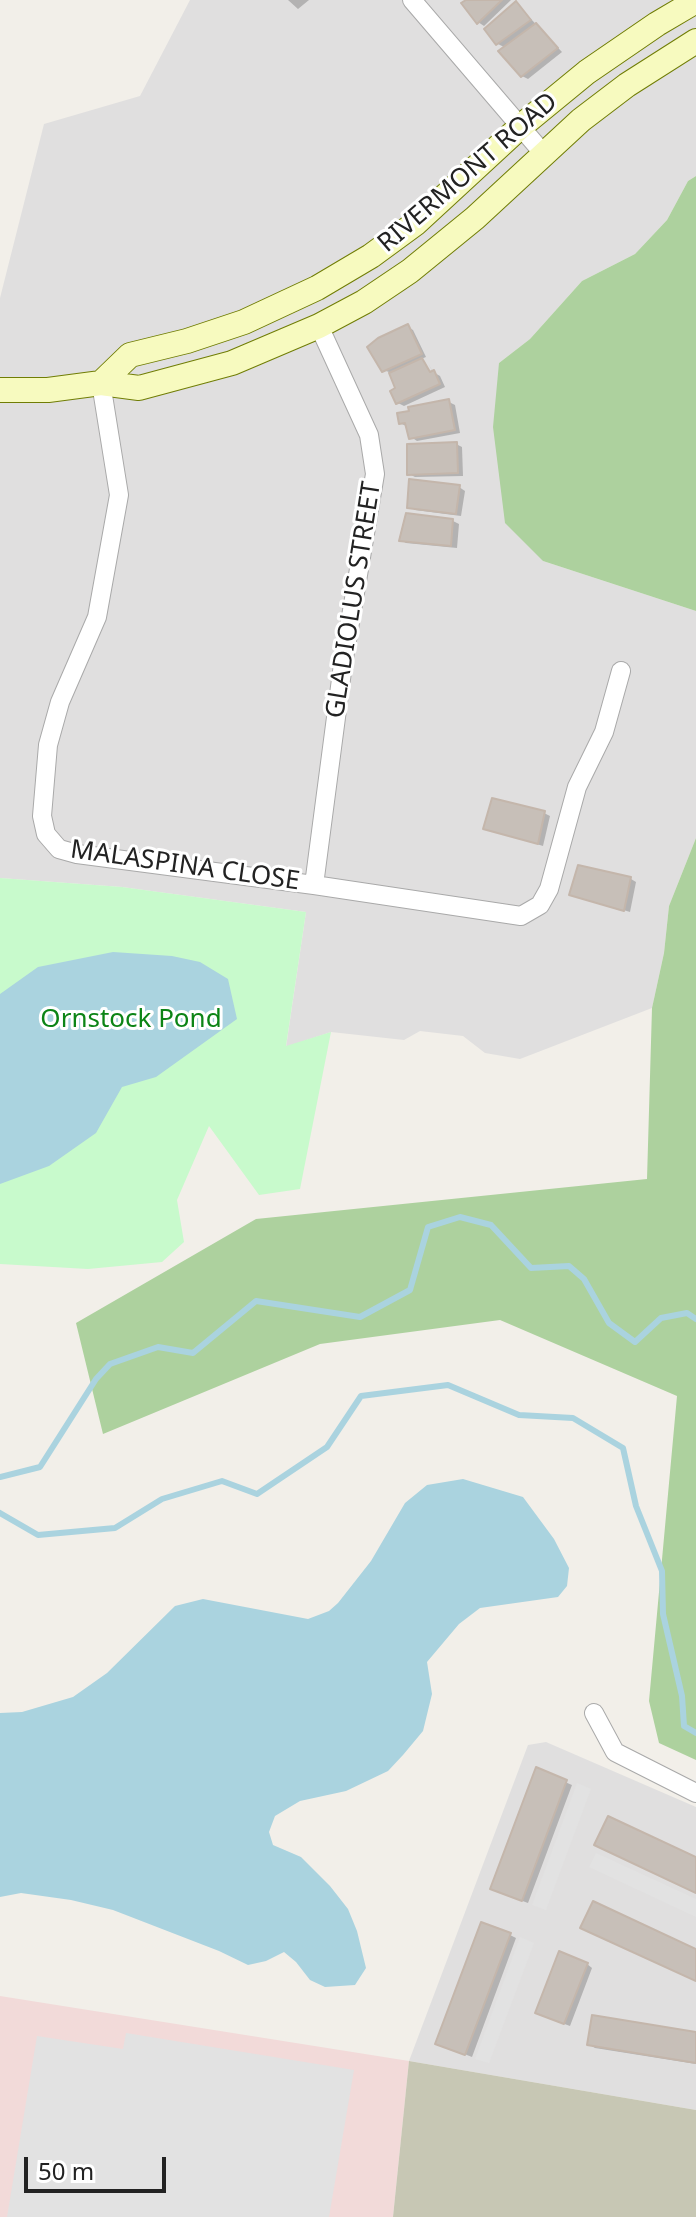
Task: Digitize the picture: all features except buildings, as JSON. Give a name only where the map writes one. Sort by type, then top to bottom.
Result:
[{"type":"street","points":[[412,0],[543,153]]},
{"type":"street","name":"RIVERMONT ROAD","points":[[101,383],[130,355],[187,341],[244,322],[343,274],[416,223],[520,127],[611,54],[693,1]]},
{"type":"street","name":"RIVERMONT ROAD","points":[[0,390],[48,390],[101,383],[139,388],[232,363],[319,326],[364,302],[439,249],[543,153],[627,85],[696,41]]},
{"type":"street","name":"GLADIOLUS STREET","points":[[314,885],[341,677],[375,474],[369,435],[319,326]]},
{"type":"street","name":"MALASPINA CLOSE","points":[[101,383],[118,483],[118,505],[97,617],[60,702],[48,745],[42,806],[46,834],[59,849],[68,853],[521,916],[540,905],[549,889],[577,787],[604,732],[621,671]]},
{"type":"street","points":[[594,1713],[615,1752],[696,1793]]},
{"type":"shaded area","points":[[190,0],[696,0],[696,176],[688,181],[667,220],[635,254],[582,281],[530,339],[499,363],[543,561],[696,611],[696,838],[669,906],[664,953],[652,1008],[520,1059],[485,1053],[463,1036],[420,1031],[404,1040],[331,1032],[286,1047],[306,912],[122,887],[0,878],[0,298],[44,124],[140,96]]},
{"type":"shaded area","points":[[546,1742],[696,1807],[696,2110],[409,2061],[528,1745]]},
{"type":"shaded area","points":[[577,1783],[591,1789],[546,1910],[532,1905]]},
{"type":"shaded area","points":[[596,1853],[696,1899],[696,1917],[589,1867]]},
{"type":"shaded area","points":[[520,1937],[534,1943],[489,2063],[475,2059]]},
{"type":"shaded area","points":[[0,1996],[409,2061],[393,2217],[0,2217]]},
{"type":"shaded area","points":[[126,2033],[354,2070],[329,2217],[7,2217],[37,2036],[123,2049]]},
{"type":"shaded area","points":[[409,2061],[696,2110],[696,2217],[393,2217]]},
{"type":"green space","points":[[696,176],[696,611],[543,561],[505,523],[493,427],[499,363],[530,339],[582,281],[635,254],[667,220],[688,181]]},
{"type":"green space","points":[[696,838],[696,1760],[659,1743],[649,1701],[677,1396],[500,1320],[320,1344],[103,1434],[76,1323],[256,1219],[647,1179],[652,1008],[664,953],[669,906]]},
{"type":"green space","name":"Ornstock Pond","points":[[0,878],[122,887],[306,912],[286,1046],[331,1032],[300,1189],[259,1195],[209,1126],[177,1200],[184,1242],[162,1262],[88,1269],[0,1264]]},
{"type":"water","points":[[113,952],[172,956],[200,962],[228,979],[237,1019],[156,1077],[122,1087],[96,1133],[49,1166],[0,1184],[0,994],[38,967]]},
{"type":"water","points":[[463,1479],[523,1497],[554,1539],[569,1568],[567,1586],[558,1597],[480,1608],[459,1624],[427,1662],[432,1694],[423,1731],[388,1771],[346,1791],[300,1801],[275,1816],[269,1832],[273,1845],[301,1857],[348,1909],[366,1968],[355,1985],[325,1987],[310,1980],[284,1952],[248,1965],[113,1910],[21,1893],[0,1897],[0,1713],[22,1712],[73,1697],[107,1673],[175,1606],[203,1599],[308,1619],[329,1611],[371,1561],[405,1503],[427,1485]]},
{"type":"waterway","points":[[0,1477],[40,1467],[96,1379],[110,1364],[158,1347],[193,1353],[256,1301],[360,1317],[410,1290],[428,1227],[460,1217],[491,1225],[531,1268],[569,1266],[584,1279],[609,1323],[635,1342],[661,1318],[687,1313],[696,1319]]},
{"type":"waterway","points":[[0,1513],[38,1535],[115,1528],[162,1499],[222,1481],[257,1494],[327,1447],[361,1396],[448,1385],[519,1415],[573,1418],[623,1448],[636,1506],[662,1571],[663,1614],[682,1696],[684,1726],[696,1733]]}]
